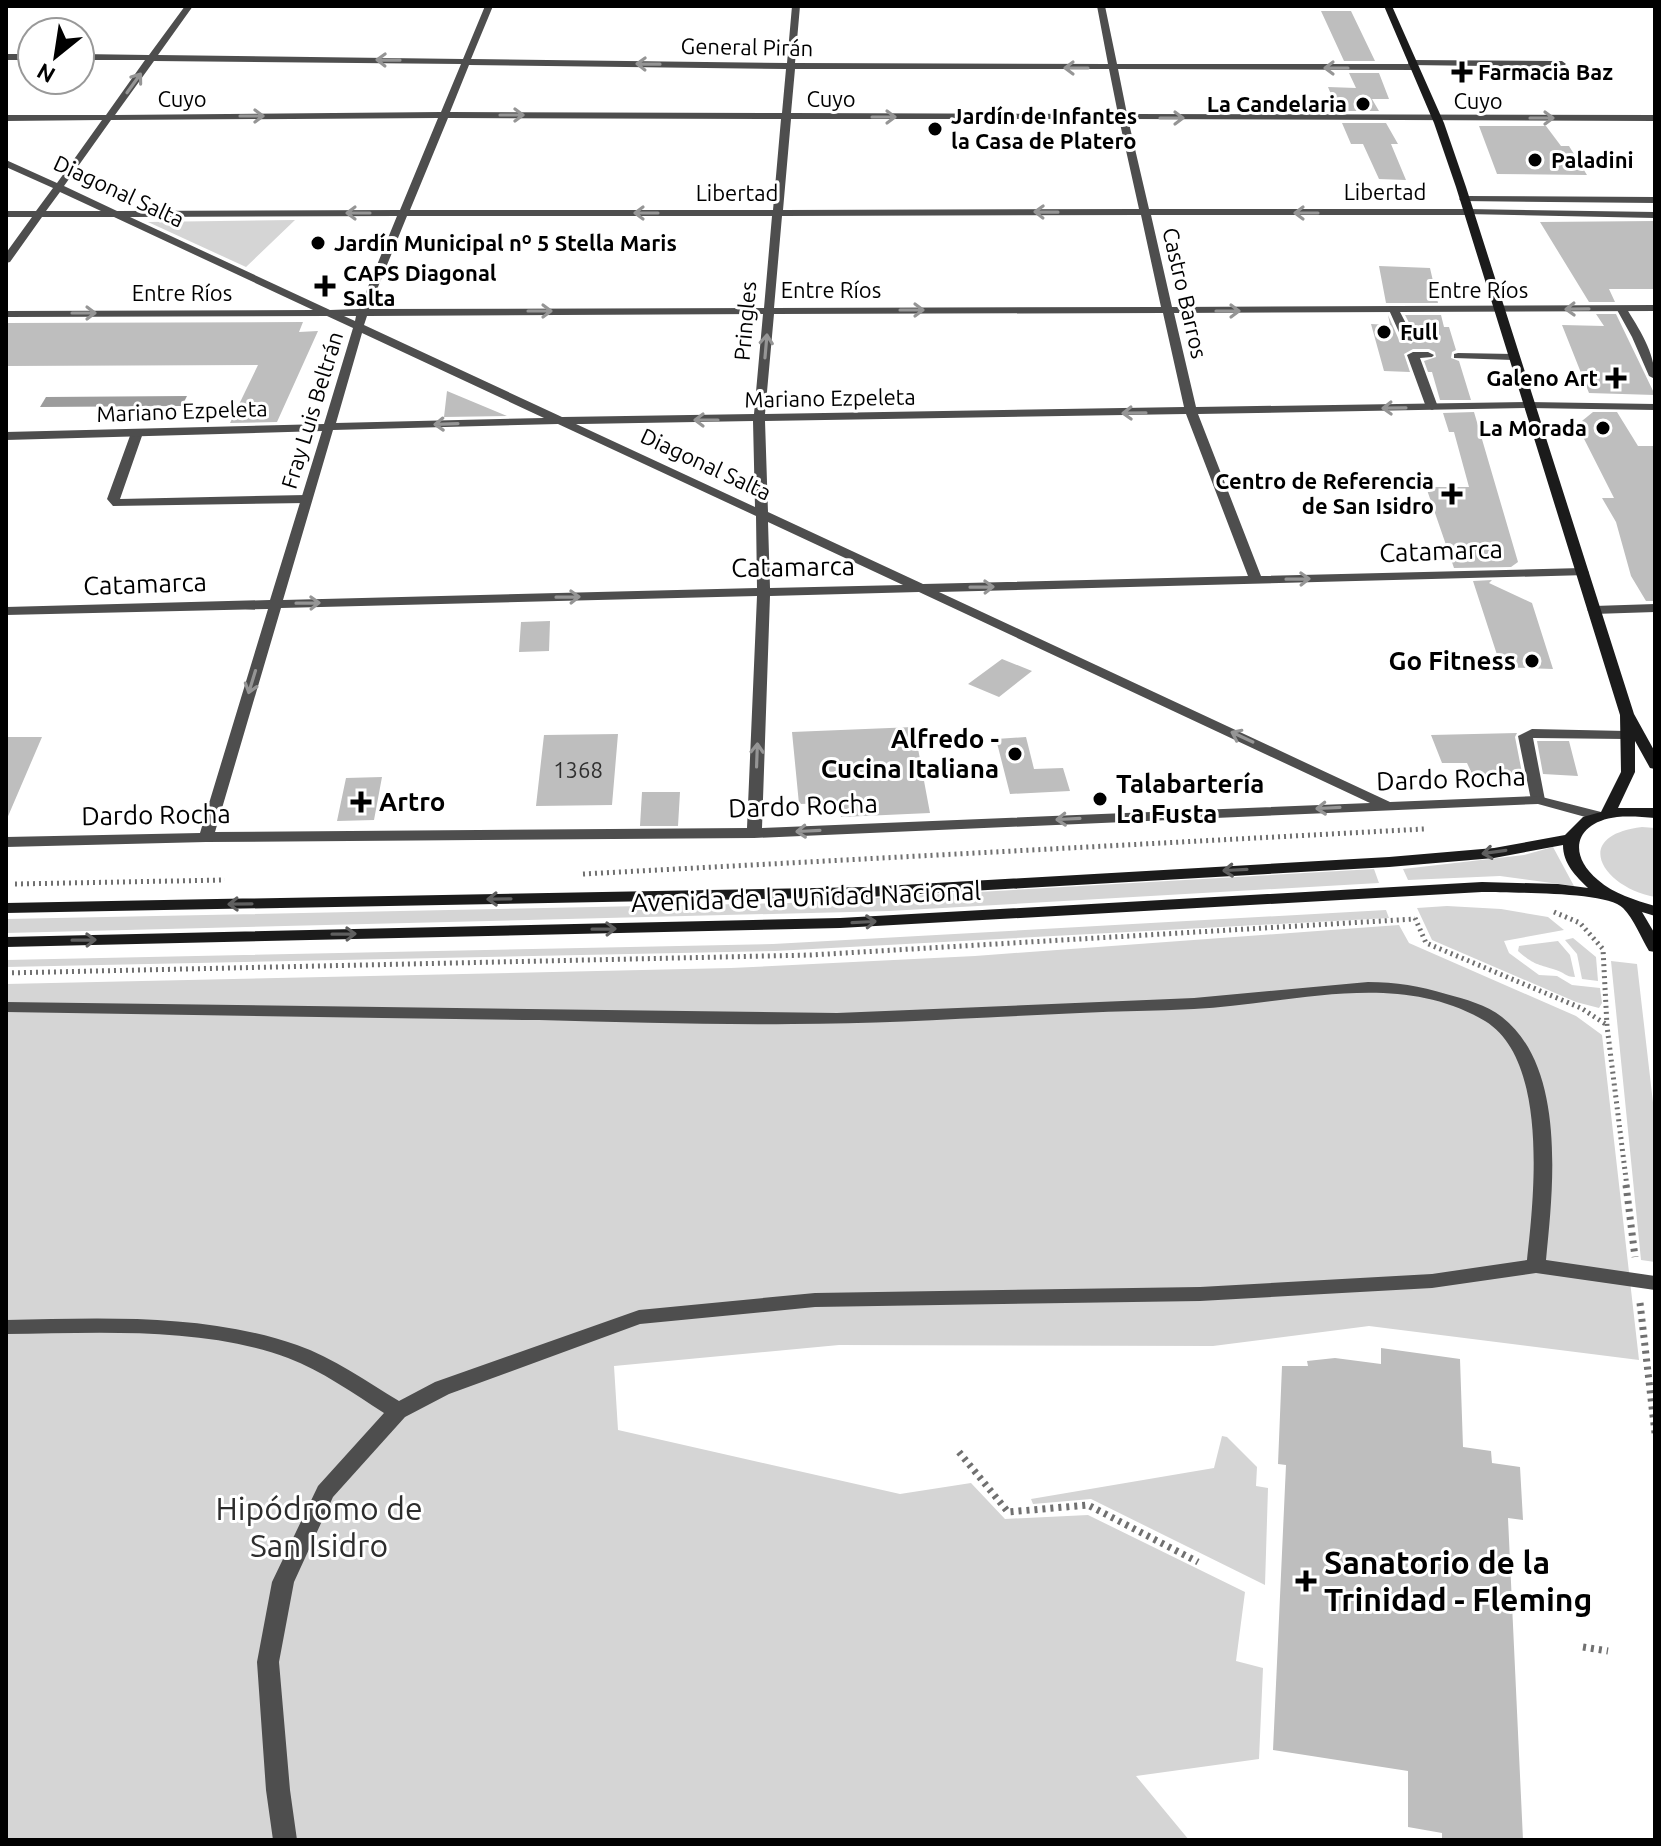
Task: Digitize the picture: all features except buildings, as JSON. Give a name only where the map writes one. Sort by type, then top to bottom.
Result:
[{"type":"main road","points":[[1388,6],[1436,119],[1464,199],[1627,714],[1655,765]]},
{"type":"main road","points":[[1604,815],[1621,791],[1628,772],[1627,714]]},
{"type":"main road","points":[[1655,813],[1625,810],[1587,822],[1571,839],[1569,855],[1577,871],[1608,896],[1630,906],[1655,911]]},
{"type":"main road","name":"Avenida de la Unidad Nacional","points":[[6,908],[867,892],[1389,862],[1494,853],[1571,839]]},
{"type":"main road","name":"Avenida de la Unidad Nacional","points":[[6,942],[840,923],[1482,887],[1558,889],[1608,896]]},
{"type":"main road","points":[[1630,906],[1655,947]]},
{"type":"street","points":[[6,260],[189,6]]},
{"type":"street","name":"Fray Luis Beltrán","points":[[206,837],[363,312],[489,6]]},
{"type":"street","name":"Pringles","points":[[754,833],[764,592],[759,419],[796,6]]},
{"type":"street","name":"Castro Barros","points":[[1101,6],[1123,118],[1191,412],[1256,580]]},
{"type":"street","name":"General Pirán","points":[[96,57],[1113,68],[1562,64]]},
{"type":"street","name":"Cuyo","points":[[6,118],[444,115],[1655,118]]},
{"type":"street","name":"Diagonal Salta","points":[[6,163],[1388,805]]},
{"type":"street","points":[[1464,199],[1655,200]]},
{"type":"street","name":"Libertad","points":[[6,214],[775,214],[966,211],[1655,215]]},
{"type":"street","points":[[1621,308],[1655,376]]},
{"type":"street","name":"Entre Ríos","points":[[6,314],[1655,308]]},
{"type":"street","points":[[1394,310],[1432,407]]},
{"type":"street","points":[[1411,348],[1428,355]]},
{"type":"street","points":[[1458,356],[1513,357]]},
{"type":"street","name":"Mariano Ezpeleta","points":[[6,436],[560,421],[1528,405],[1655,407]]},
{"type":"street","points":[[137,433],[113,499],[117,503],[306,499]]},
{"type":"street","name":"Catamarca","points":[[6,611],[1582,572]]},
{"type":"street","points":[[1594,610],[1655,608]]},
{"type":"street","points":[[1538,800],[1525,736],[1532,733],[1626,735]]},
{"type":"street","name":"Dardo Rocha","points":[[6,842],[206,837],[754,833],[1538,800],[1604,815]]},
{"type":"street","points":[[6,1007],[801,1021],[1211,1003],[1328,990],[1393,987],[1446,999],[1498,1022],[1522,1051],[1538,1099],[1544,1192],[1536,1266]]},
{"type":"street","points":[[285,1840],[268,1662],[283,1582],[325,1492],[398,1411],[442,1388],[639,1317],[815,1300],[1200,1294],[1432,1281],[1536,1266],[1646,1282]]},
{"type":"street","points":[[6,1327],[157,1329],[242,1339],[291,1351],[332,1371],[398,1411]]},
{"type":"path","points":[[576,874],[783,861],[1426,831],[1424,821]]},
{"type":"path","points":[[6,884],[226,880]]},
{"type":"path","points":[[1401,891],[1426,943],[1581,1008],[1607,1026]]},
{"type":"path","points":[[1548,910],[1580,923],[1603,949],[1607,1026],[1646,1282],[1655,1433]]},
{"type":"path","points":[[6,973],[811,955],[1415,919]]},
{"type":"path","points":[[959,1452],[1008,1512],[1088,1505],[1198,1562]]},
{"type":"path","points":[[1583,1647],[1608,1651]]},
{"type":"green space","points":[[295,220],[246,267],[148,222]]},
{"type":"green space","points":[[1642,827],[1655,828],[1655,897],[1621,884],[1602,862],[1601,851],[1606,840],[1620,832]]},
{"type":"green space","points":[[1553,847],[1574,886],[1500,876],[1408,880],[1403,869],[1524,855]]},
{"type":"green space","points":[[1374,869],[1379,883],[889,911],[6,933],[6,919],[788,903]]},
{"type":"green space","points":[[1417,908],[1501,909],[1548,917],[1564,930],[1504,941],[1509,953],[1539,975],[1557,976],[1572,985],[1600,988],[1602,1003],[1599,1008],[1576,1002],[1432,940]]},
{"type":"green space","points":[[1386,910],[1389,918],[775,951],[6,967],[6,960],[773,944]]},
{"type":"green space","name":"Hipódromo de San Isidro","points":[[1399,925],[1409,943],[1576,1016],[1602,1035],[1639,1360],[1369,1326],[1213,1346],[839,1345],[614,1366],[618,1430],[900,1494],[971,1483],[1005,1519],[1088,1515],[1245,1592],[1236,1661],[1263,1668],[1259,1759],[1136,1776],[1189,1840],[6,1840],[6,984],[731,968],[975,956]]},
{"type":"green space","points":[[1573,938],[1596,957],[1598,981],[1582,979],[1577,954],[1565,940]]},
{"type":"green space","points":[[1558,941],[1570,955],[1575,977],[1536,964],[1518,951],[1519,946]]},
{"type":"green space","points":[[1611,961],[1637,964],[1655,1120],[1655,1262],[1641,1260]]},
{"type":"green space","points":[[1222,1436],[1227,1437],[1257,1467],[1256,1486],[1268,1488],[1265,1585],[1091,1499],[1033,1504],[1031,1499],[1214,1468]]},
{"type":"shaded area","points":[[187,396],[182,406],[40,407],[46,397]]},
{"type":"place","name":"Farmacia Baz","points":[[1462,72]]},
{"type":"place","name":"La Candelaria","points":[[1363,104]]},
{"type":"place","name":"Jardín de Infantes la Casa de Platero","points":[[935,129]]},
{"type":"place","name":"Paladini","points":[[1535,160]]},
{"type":"place","name":"Jardín Municipal nº 5 Stella Maris","points":[[318,243]]},
{"type":"place","name":"CAPS Diagonal Salta","points":[[325,286]]},
{"type":"place","name":"Full","points":[[1384,332]]},
{"type":"place","name":"Galeno Art","points":[[1616,378]]},
{"type":"place","name":"La Morada","points":[[1603,428]]},
{"type":"place","name":"Centro de Referencia de San Isidro","points":[[1452,494]]},
{"type":"place","name":"Go Fitness","points":[[1532,661]]},
{"type":"place","name":"Alfredo - Cucina Italiana","points":[[1015,754]]},
{"type":"place","name":"Talabartería La Fusta","points":[[1100,799]]},
{"type":"place","name":"Artro","points":[[361,802]]},
{"type":"place","name":"Sanatorio de la Trinidad - Fleming","points":[[1306,1581]]}]
